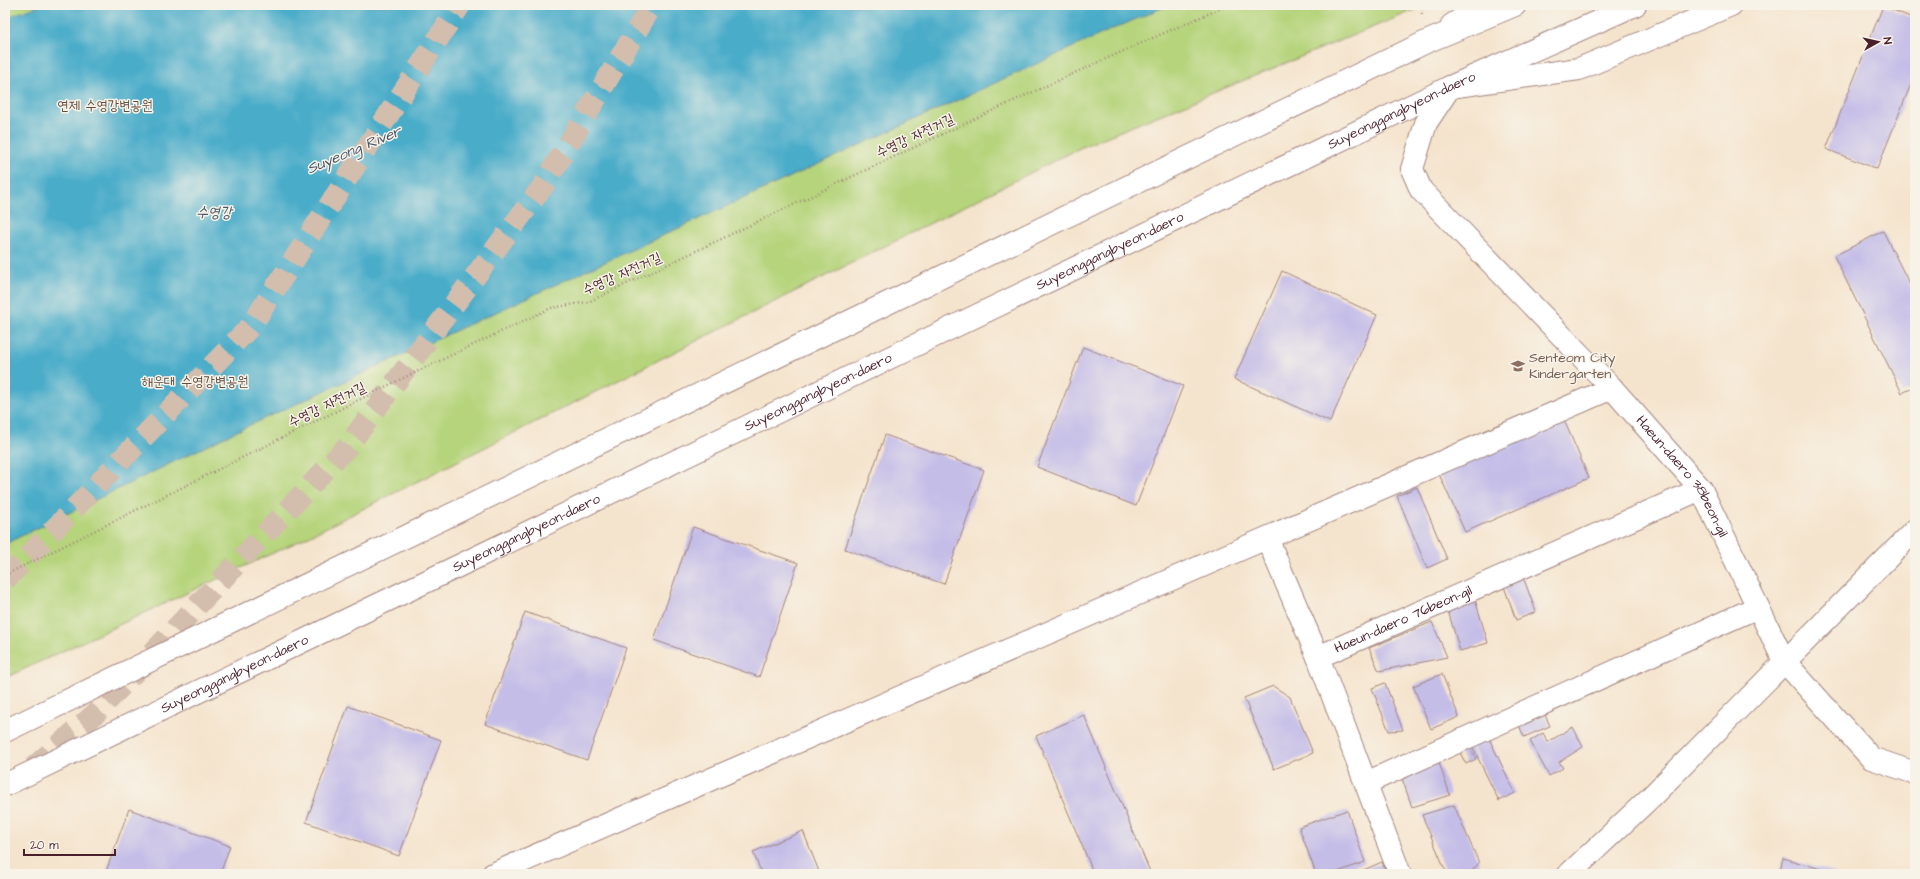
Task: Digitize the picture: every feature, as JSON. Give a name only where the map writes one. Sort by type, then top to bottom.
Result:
[{"type":"street","points":[[1426,42],[1483,5]]},
{"type":"street","points":[[5,731],[1426,42],[1515,5]]},
{"type":"street","name":"Suyeonggangbyeon-daero","points":[[5,785],[1450,87],[1635,5]]},
{"type":"street","points":[[1450,87],[1579,69],[1731,5]]},
{"type":"street","name":"Haeun-daero 38beon-gil","points":[[1450,87],[1426,123],[1412,169],[1421,190],[1612,388],[1701,489],[1784,661],[1871,758],[1915,773]]},
{"type":"street","points":[[493,874],[1612,388]]},
{"type":"street","name":"Haeun-daero 76beon-gil","points":[[1400,874],[1318,657],[1701,489]]},
{"type":"street","points":[[1569,874],[1652,796],[1915,530]]},
{"type":"street","points":[[1267,538],[1318,657]]},
{"type":"street","points":[[1366,783],[1758,607]]},
{"type":"path","name":"수영강 자전거길","points":[[5,575],[389,385],[551,308],[588,302],[1129,48],[1230,5]]},
{"type":"green space","name":"수영강","points":[[5,5],[1427,5],[1084,146],[301,540],[5,678]]},
{"type":"water","name":"수영강","points":[[41,5],[1169,5],[1106,32],[235,432],[5,544],[5,18]]},
{"type":"building","points":[[1883,6],[1915,19],[1915,74],[1877,169],[1826,149]]},
{"type":"building","points":[[1883,231],[1915,295],[1915,387],[1902,393],[1834,256]]},
{"type":"building","points":[[1282,271],[1377,315],[1330,422],[1234,379]]},
{"type":"building","points":[[1083,347],[1183,386],[1136,506],[1037,467]]},
{"type":"building","points":[[1564,420],[1589,478],[1465,532],[1439,474]]},
{"type":"building","points":[[885,435],[984,470],[944,584],[845,549]]},
{"type":"building","points":[[1417,487],[1447,559],[1427,568],[1397,496]]},
{"type":"building","points":[[693,527],[798,563],[759,677],[654,640]]},
{"type":"building","points":[[1523,577],[1536,612],[1516,620],[1503,584]]},
{"type":"building","points":[[1474,596],[1488,643],[1460,651],[1446,604]]},
{"type":"building","points":[[525,612],[626,648],[587,760],[485,724]]},
{"type":"building","points":[[1432,622],[1447,657],[1379,671],[1369,648]]},
{"type":"building","points":[[1442,674],[1459,717],[1431,729],[1413,686]]},
{"type":"building","points":[[1385,683],[1403,730],[1389,731],[1372,688]]},
{"type":"building","points":[[1273,686],[1290,697],[1313,753],[1274,769],[1244,698]]},
{"type":"building","points":[[348,706],[441,740],[399,856],[306,822]]},
{"type":"building","points":[[1084,715],[1151,874],[1094,874],[1036,736]]},
{"type":"building","points":[[1545,715],[1550,726],[1524,737],[1519,725]]},
{"type":"building","points":[[1573,727],[1583,747],[1559,762],[1563,768],[1549,776],[1530,741],[1543,733],[1548,742]]},
{"type":"building","points":[[1488,736],[1515,793],[1499,801],[1471,744]]},
{"type":"building","points":[[1467,742],[1476,759],[1466,764],[1457,747]]},
{"type":"building","points":[[1437,757],[1450,795],[1412,807],[1399,770]]},
{"type":"building","points":[[1454,805],[1479,863],[1469,874],[1447,874],[1422,815]]},
{"type":"building","points":[[129,809],[230,846],[220,874],[105,874]]},
{"type":"building","points":[[1347,810],[1365,862],[1332,874],[1316,874],[1299,827]]},
{"type":"building","points":[[803,831],[820,874],[762,874],[753,852]]},
{"type":"building","points":[[1783,858],[1838,874],[1779,874]]},
{"type":"building","points":[[1382,862],[1387,874],[1354,874]]},
{"type":"tunnel","points":[[5,580],[250,327],[460,5]]},
{"type":"tunnel","points":[[33,768],[95,714],[347,447],[543,186],[652,5]]},
{"type":"place","name":"Senteom City Kindergarten","points":[[1518,366]]},
{"type":"park label","name":"연제 수영강변공원","points":[[105,106]]},
{"type":"park label","name":"해운대 수영강변공원","points":[[195,382]]},
{"type":"water label","name":"Suyeong River","points":[[354,150]]}]
